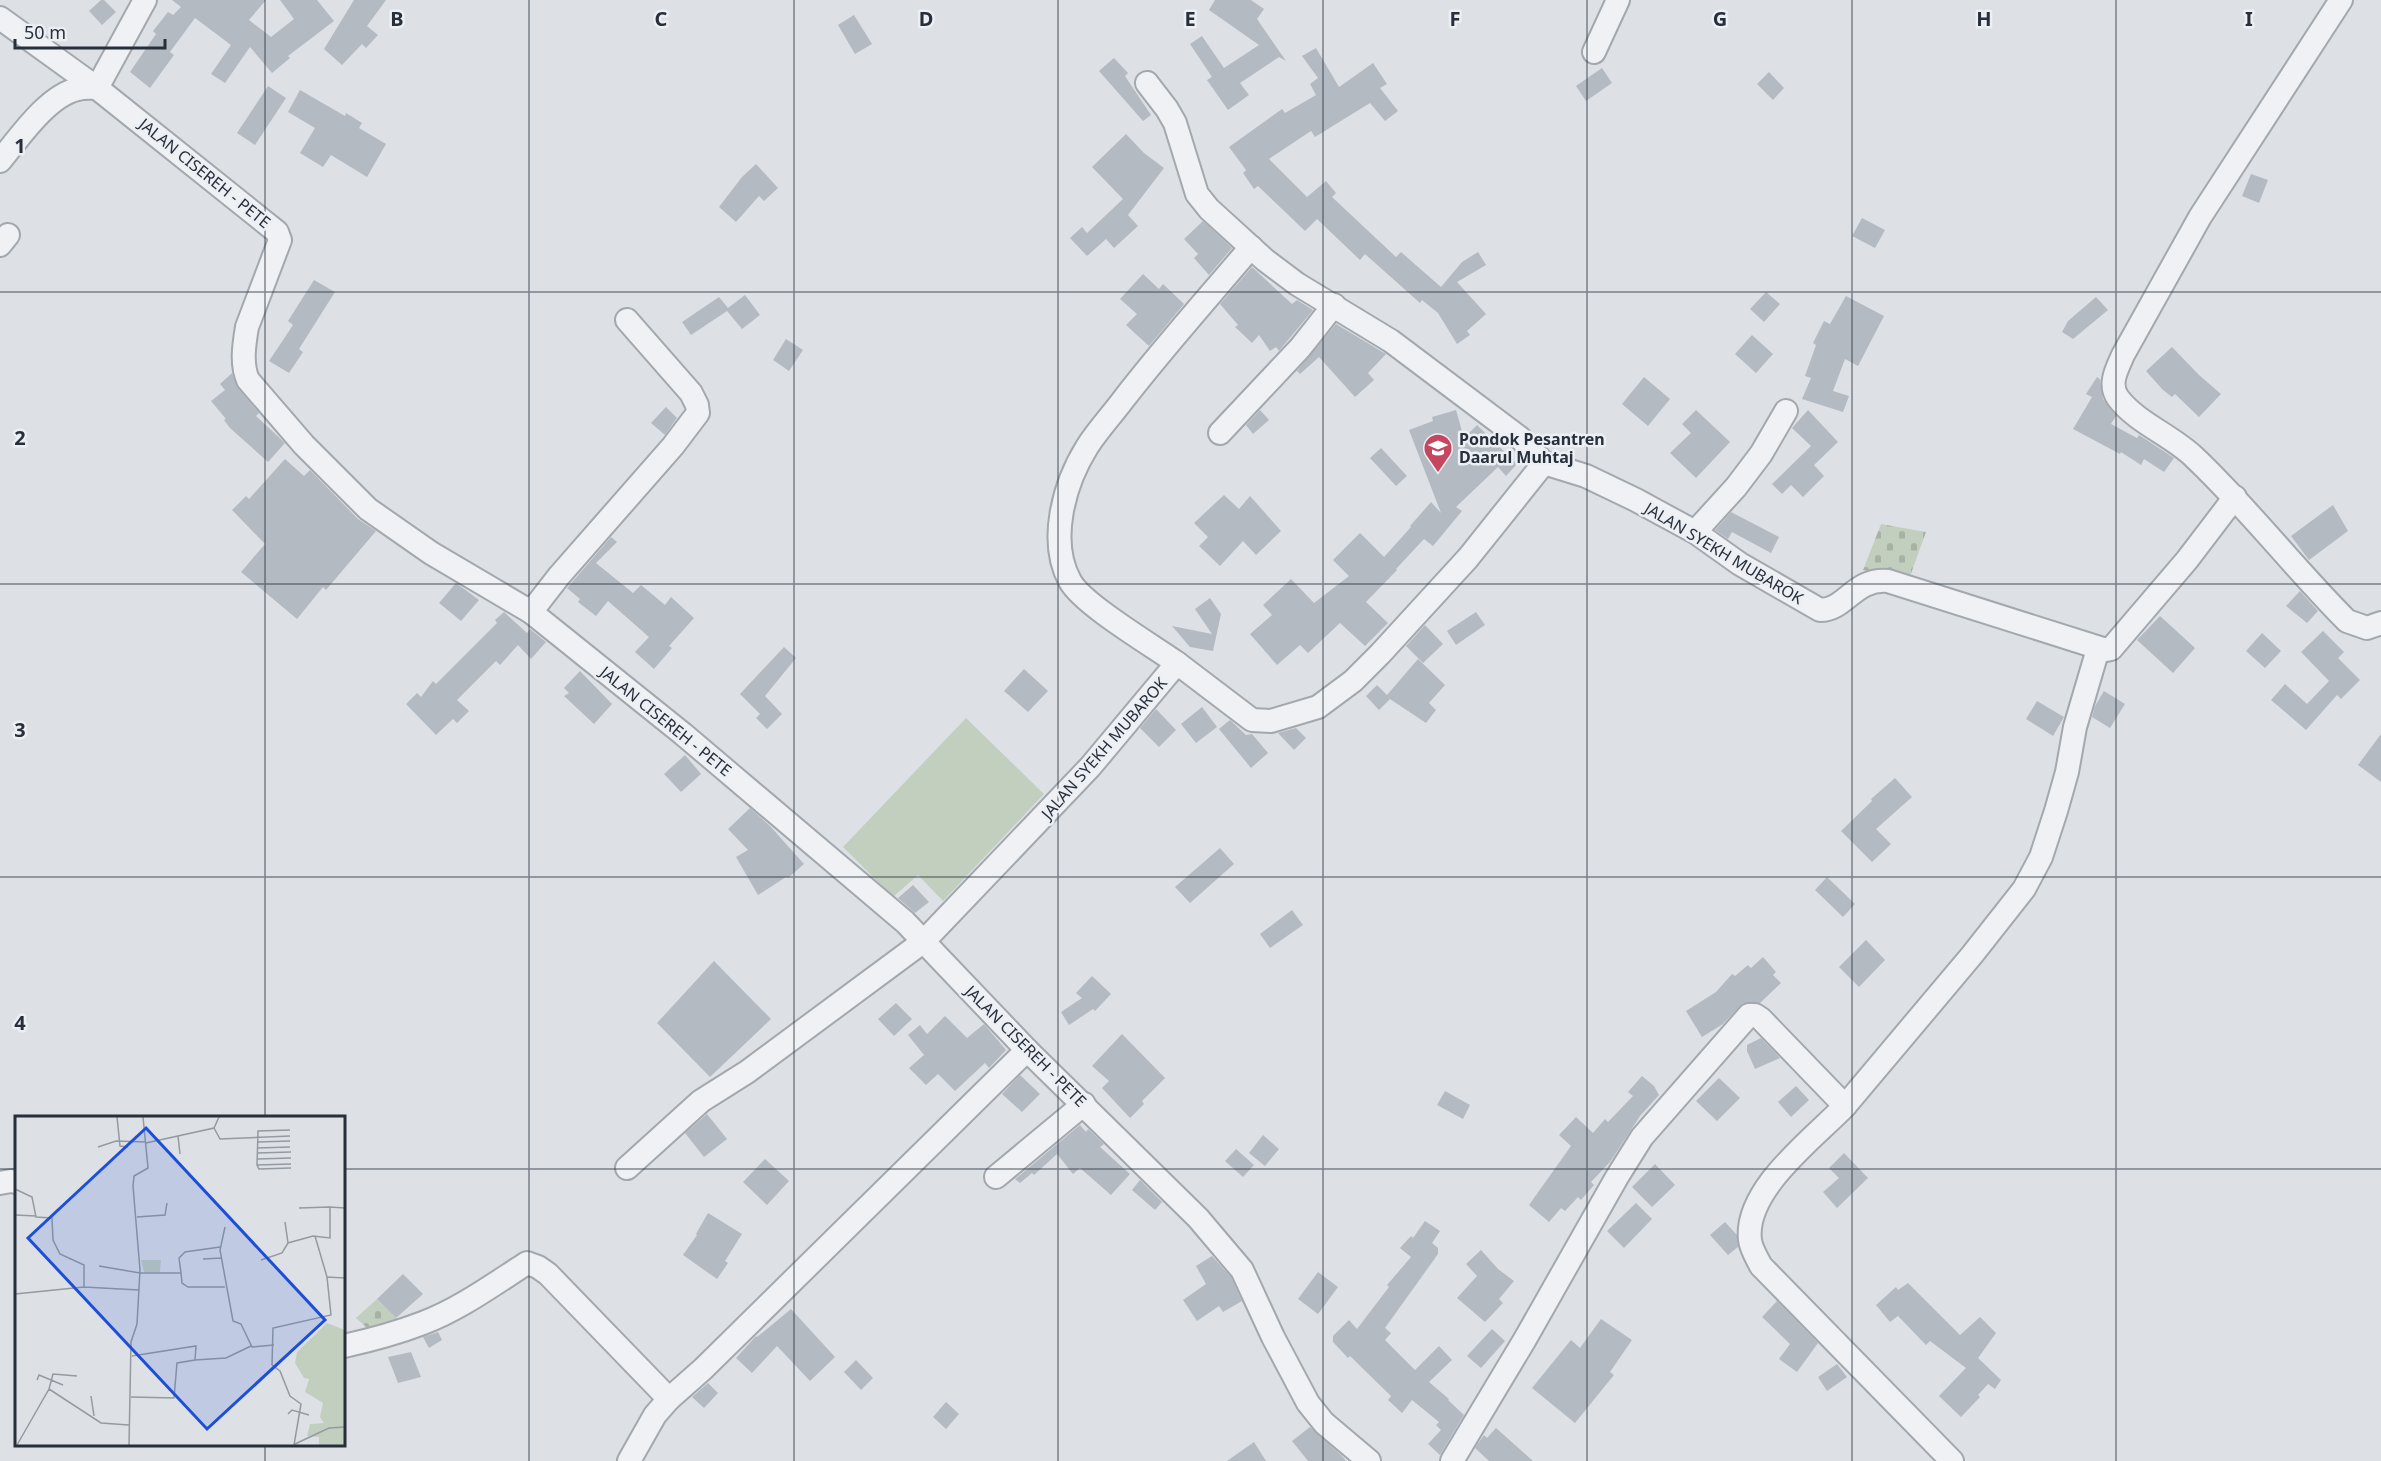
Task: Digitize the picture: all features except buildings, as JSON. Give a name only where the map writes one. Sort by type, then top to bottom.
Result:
[{"type":"street","points":[[97,88],[145,0]]},
{"type":"street","points":[[1594,52],[1618,0]]},
{"type":"street","points":[[2341,0],[2200,217],[2123,355],[2113,378],[2118,397],[2136,415],[2192,454],[2235,497],[2347,621],[2367,628],[2381,623]]},
{"type":"street","points":[[0,18],[97,88]]},
{"type":"street","points":[[1147,83],[1175,123],[1197,194],[1209,209],[1297,284],[1391,341],[1511,431],[1544,463]]},
{"type":"street","points":[[0,161],[58,98],[79,88],[97,88]]},
{"type":"street","name":"JALAN CISEREH - PETE","points":[[97,88],[279,234],[280,240],[251,311],[244,342],[244,372],[261,396],[304,445],[368,509],[431,553],[531,612],[684,734],[924,940],[1027,1050],[1198,1218],[1242,1270],[1273,1337],[1308,1403],[1324,1423],[1368,1461]]},
{"type":"street","points":[[1177,663],[1086,600],[1070,582],[1061,558],[1059,539],[1062,511],[1070,481],[1087,447],[1143,374],[1251,247]]},
{"type":"street","points":[[1220,433],[1300,348],[1334,305]]},
{"type":"street","points":[[531,612],[559,576],[673,446],[698,413],[698,405],[691,393],[627,320]]},
{"type":"street","points":[[1695,532],[1743,479],[1761,454],[1786,411]]},
{"type":"street","name":"JALAN SYEKH MUBAROK","points":[[627,1168],[701,1101],[747,1072],[924,940],[1090,767],[1177,663],[1252,720],[1271,721],[1318,707],[1353,681],[1380,654],[1468,558],[1544,463],[1586,476],[1636,500],[1695,532],[1740,564],[1820,610],[1828,610],[1870,582],[1888,581],[2098,649]]},
{"type":"street","points":[[1952,1461],[1761,1266],[1750,1241],[1752,1216],[1762,1194],[1803,1147],[1845,1106],[1972,955],[2024,889],[2041,856],[2056,811],[2067,772],[2075,727],[2098,649],[2111,649],[2174,576],[2235,497]]},
{"type":"street","points":[[1452,1461],[1642,1137],[1744,1018],[1749,1014],[1761,1019],[1845,1106]]},
{"type":"street","points":[[629,1461],[655,1415],[669,1399],[720,1352],[1027,1050]]},
{"type":"street","points":[[996,1177],[1084,1104]]},
{"type":"street","points":[[0,1183],[11,1180],[15,1182]]},
{"type":"street","points":[[345,1346],[385,1336],[425,1322],[527,1263],[548,1274],[669,1399]]},
{"type":"green space","points":[[1881,524],[1926,532],[1909,579],[1863,570]]},
{"type":"green space","points":[[966,718],[1044,794],[943,901],[918,875],[893,897],[843,847]]},
{"type":"green space","points":[[377,1299],[397,1319],[376,1336],[356,1318]]},
{"type":"place","name":"Pondok Pesantren Daarul Muhtaj","points":[[1438,474]]}]
